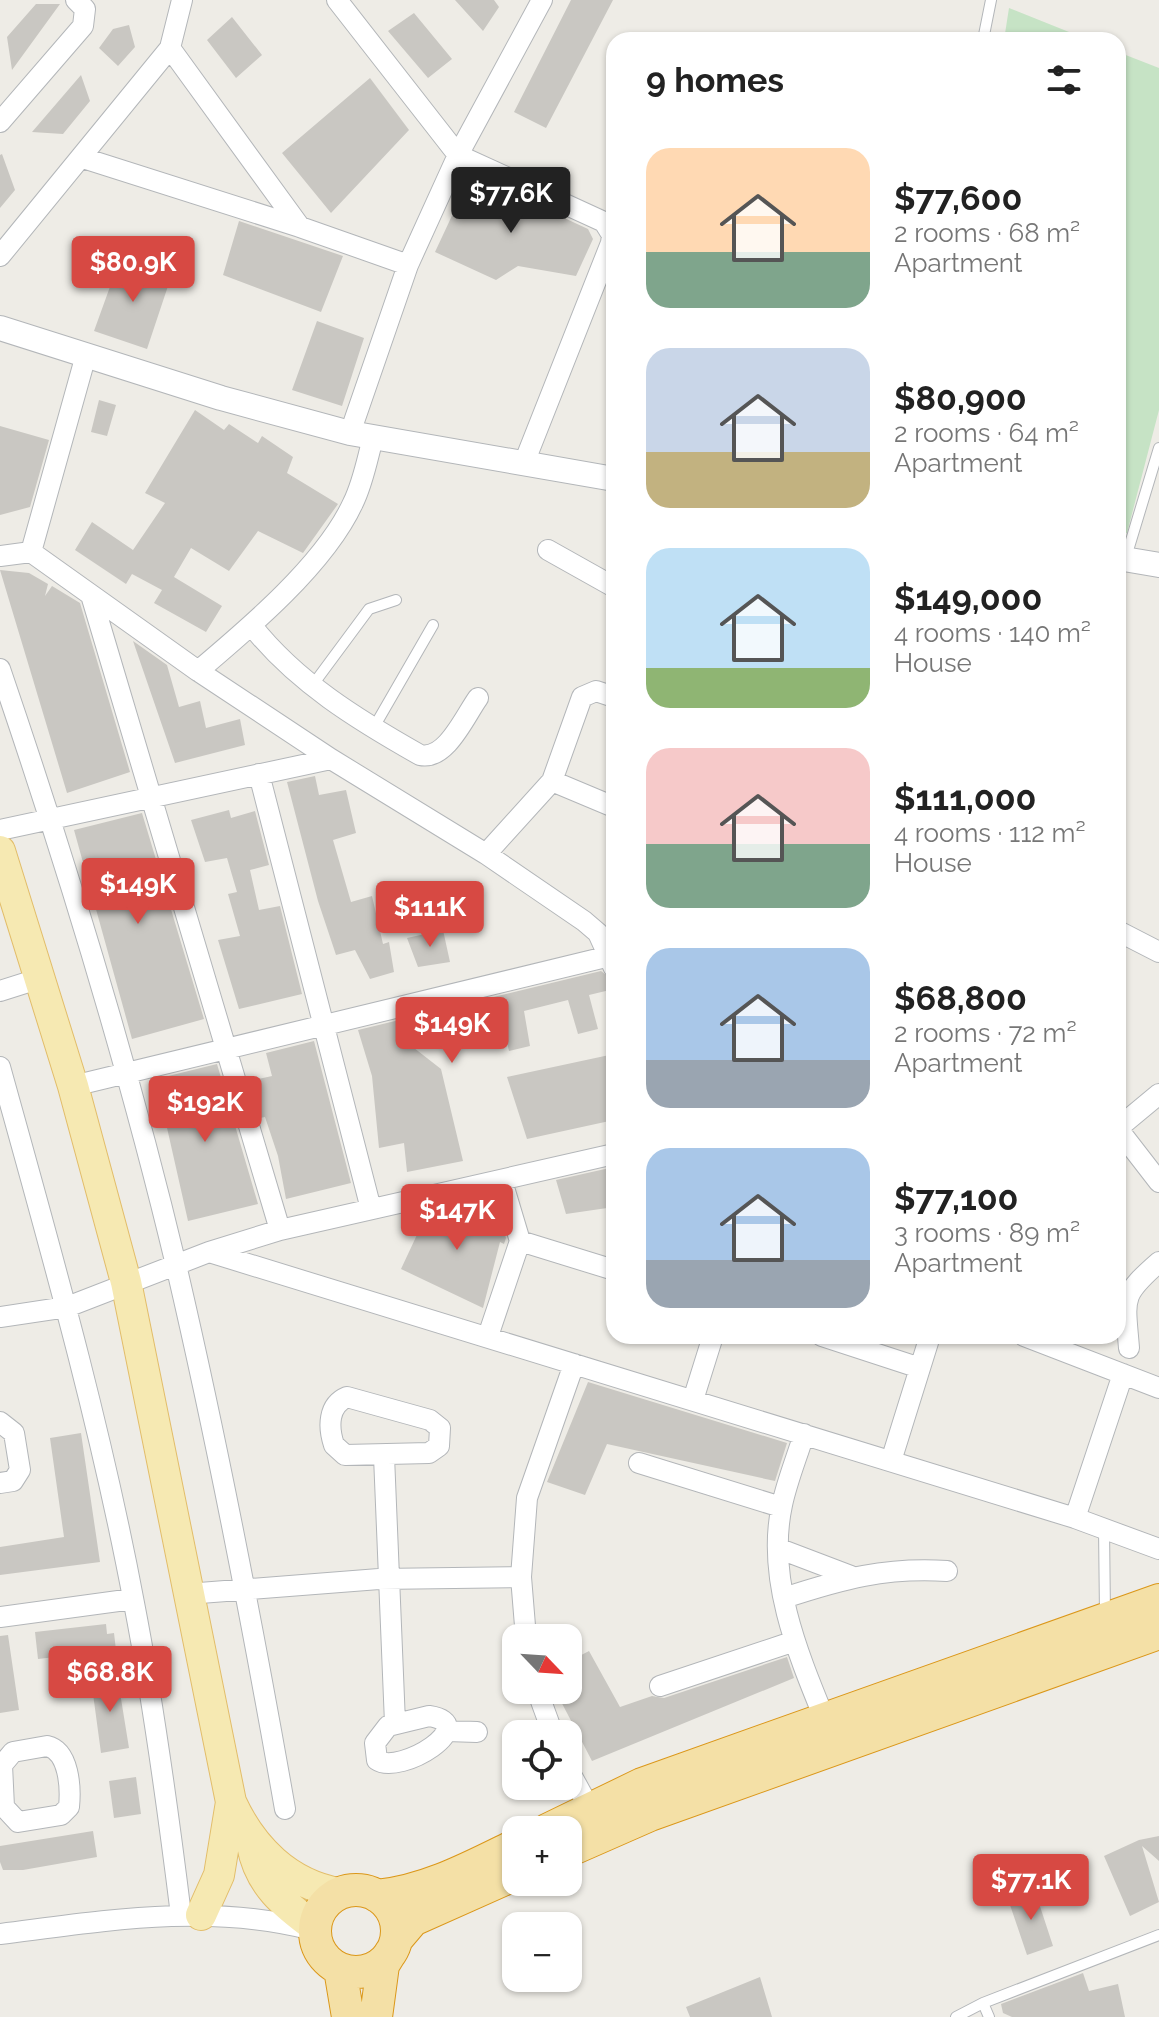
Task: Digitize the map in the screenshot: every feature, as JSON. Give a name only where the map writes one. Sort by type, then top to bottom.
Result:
[{"type":"highway","points":[[576,1816],[642,1784],[1159,1600]]},
{"type":"highway","points":[[582,1845],[650,1815],[1159,1633]]},
{"type":"highway","points":[[348,2017],[340,1969],[320,1951],[315,1929],[322,1907],[339,1893],[352,1890],[377,1896],[404,1893],[460,1873],[502,1852]]},
{"type":"highway","points":[[340,1969],[371,1969],[413,1920],[502,1880]]},
{"type":"highway","points":[[376,2017],[383,1965],[393,1946],[394,1915],[377,1896]]},
{"type":"main road","points":[[0,851],[73,1086],[126,1282],[231,1802],[251,1840],[254,1858],[271,1890],[315,1929]]},
{"type":"main road","points":[[191,1915],[219,1875],[231,1802]]},
{"type":"main road","points":[[251,1840],[304,1883],[339,1893]]},
{"type":"street","points":[[0,122],[83,26],[85,9],[76,0]]},
{"type":"street","points":[[0,256],[170,48],[182,0]]},
{"type":"street","points":[[337,0],[458,155],[606,225]]},
{"type":"street","points":[[198,671],[252,626],[338,530],[354,502],[362,436],[408,265],[458,155],[542,0]]},
{"type":"street","points":[[170,48],[300,227]]},
{"type":"street","points":[[83,158],[408,265]]},
{"type":"street","points":[[524,463],[606,251]]},
{"type":"street","points":[[0,328],[221,398],[362,436],[606,478]]},
{"type":"street","points":[[31,552],[86,355]]},
{"type":"street","points":[[548,550],[606,583]]},
{"type":"street","points":[[0,556],[31,552],[198,671],[331,759],[486,854],[584,921],[598,933],[606,947]]},
{"type":"street","points":[[1126,560],[1159,565]]},
{"type":"street","points":[[91,595],[148,798],[280,1230]]},
{"type":"street","points":[[252,626],[271,650],[312,686],[373,729],[420,755],[434,755],[478,698]]},
{"type":"street","points":[[0,669],[51,819],[175,1263],[246,1587],[285,1809]]},
{"type":"street","points":[[486,854],[552,781],[582,697],[596,691],[606,694]]},
{"type":"street","points":[[0,830],[331,759]]},
{"type":"street","points":[[259,774],[371,1209]]},
{"type":"street","points":[[552,781],[606,804]]},
{"type":"street","points":[[1126,935],[1159,952]]},
{"type":"street","points":[[73,1086],[324,1024],[606,961]]},
{"type":"street","points":[[0,991],[41,978]]},
{"type":"street","points":[[0,1067],[67,1307],[133,1599],[191,1915]]},
{"type":"street","points":[[1126,1122],[1159,1094]]},
{"type":"street","points":[[1126,1139],[1159,1182]]},
{"type":"street","points":[[0,1317],[67,1307],[175,1263],[280,1230],[606,1156]]},
{"type":"street","points":[[488,1336],[520,1241],[502,1181]]},
{"type":"street","points":[[520,1241],[606,1268]]},
{"type":"street","points":[[209,1252],[1075,1518],[1159,1549]]},
{"type":"street","points":[[1129,1348],[1128,1292],[1159,1262]]},
{"type":"street","points":[[693,1400],[710,1344]]},
{"type":"street","points":[[846,1344],[920,1368]]},
{"type":"street","points":[[891,1461],[928,1344]]},
{"type":"street","points":[[1045,1344],[1159,1388]]},
{"type":"street","points":[[525,1624],[521,1577],[527,1498],[574,1364]]},
{"type":"street","points":[[1075,1518],[1123,1374]]},
{"type":"street","points":[[355,1397],[430,1420],[440,1428],[442,1440],[435,1451],[384,1456],[352,1457],[339,1451],[332,1438],[331,1414],[339,1400],[355,1397]]},
{"type":"street","points":[[0,1422],[14,1433],[20,1470],[13,1481],[0,1483]]},
{"type":"street","points":[[804,1434],[781,1507],[780,1549],[792,1642],[825,1720]]},
{"type":"street","points":[[384,1456],[395,1723]]},
{"type":"street","points":[[639,1463],[781,1507]]},
{"type":"street","points":[[780,1549],[851,1576]]},
{"type":"street","points":[[784,1598],[851,1576],[899,1570],[947,1571]]},
{"type":"street","points":[[187,1594],[246,1587],[388,1579],[521,1577]]},
{"type":"street","points":[[0,1617],[133,1599]]},
{"type":"street","points":[[660,1686],[792,1642]]},
{"type":"street","points":[[434,1717],[443,1722],[447,1731],[440,1744],[395,1764],[383,1764],[375,1757],[375,1743],[382,1731],[395,1723],[434,1717]]},
{"type":"street","points":[[447,1731],[477,1732]]},
{"type":"street","points":[[582,1794],[590,1809]]},
{"type":"street","points":[[0,1934],[191,1915],[254,1917],[315,1929]]},
{"type":"lane","points":[[985,32],[991,0]]},
{"type":"lane","points":[[1126,547],[1159,448]]},
{"type":"lane","points":[[312,686],[369,609],[396,600]]},
{"type":"lane","points":[[373,729],[433,625]]},
{"type":"lane","points":[[1104,1528],[1106,1621]]},
{"type":"lane","points":[[956,2017],[983,2003],[1159,1935]]},
{"type":"lane","points":[[983,2003],[989,2017]]},
{"type":"green space","points":[[1009,8],[1069,32],[1005,32]]},
{"type":"green space","points":[[1126,55],[1159,68],[1159,410],[1127,533]]},
{"type":"building","points":[[455,0],[494,0],[499,7],[483,31]]},
{"type":"building","points":[[571,0],[613,0],[546,128],[514,112]]},
{"type":"building","points":[[36,4],[60,4],[12,70],[7,37]]},
{"type":"building","points":[[414,13],[452,59],[428,78],[388,31]]},
{"type":"building","points":[[232,17],[262,55],[236,78],[207,40]]},
{"type":"building","points":[[129,25],[135,47],[118,66],[99,48],[113,29]]},
{"type":"building","points":[[81,75],[90,101],[63,134],[32,132]]},
{"type":"building","points":[[370,78],[409,130],[331,213],[282,153]]},
{"type":"building","points":[[0,155],[15,190],[0,208]]},
{"type":"building","points":[[471,175],[588,229],[593,239],[576,276],[518,266],[496,280],[435,252]]},
{"type":"building","points":[[239,221],[343,256],[321,312],[223,275]]},
{"type":"building","points":[[120,259],[171,277],[147,349],[94,331]]},
{"type":"building","points":[[317,321],[364,338],[342,406],[292,390]]},
{"type":"building","points":[[99,400],[116,405],[107,436],[91,432]]},
{"type":"building","points":[[195,410],[224,430],[229,424],[258,443],[262,436],[293,457],[287,473],[338,504],[303,553],[258,531],[229,571],[191,548],[174,577],[222,606],[206,632],[154,603],[162,590],[132,574],[126,584],[75,550],[92,522],[133,550],[165,503],[145,493]]},
{"type":"building","points":[[0,426],[49,440],[30,507],[0,515]]},
{"type":"building","points":[[0,570],[29,573],[48,584],[45,596],[52,586],[80,603],[130,772],[67,793]]},
{"type":"building","points":[[133,641],[167,665],[179,707],[200,701],[206,728],[240,719],[245,745],[175,763]]},
{"type":"building","points":[[315,776],[319,795],[346,790],[356,833],[333,840],[351,902],[372,896],[383,944],[389,942],[394,972],[370,979],[355,950],[336,955],[318,901],[287,782]]},
{"type":"building","points":[[229,810],[231,818],[255,811],[269,865],[250,870],[259,910],[280,906],[302,994],[239,1009],[218,940],[240,936],[228,894],[237,892],[227,858],[205,862],[191,820]]},
{"type":"building","points":[[142,813],[204,1019],[132,1039],[74,830]]},
{"type":"building","points":[[443,930],[450,962],[418,967],[407,938]]},
{"type":"building","points":[[601,971],[606,975],[606,991],[589,995],[598,1029],[578,1034],[568,1000],[524,1011],[530,1046],[509,1051],[500,1014],[400,1037],[441,1069],[463,1161],[407,1172],[404,1143],[379,1148],[372,1076],[358,1030]]},
{"type":"building","points":[[314,1041],[351,1183],[286,1199],[278,1156],[265,1117],[260,1118],[249,1081],[272,1076],[266,1053]]},
{"type":"building","points":[[606,1056],[606,1122],[527,1139],[507,1077]]},
{"type":"building","points":[[217,1064],[258,1204],[188,1221],[156,1079]]},
{"type":"building","points":[[606,1169],[606,1208],[566,1214],[556,1180]]},
{"type":"building","points":[[449,1205],[482,1221],[488,1208],[498,1213],[506,1238],[504,1244],[500,1242],[483,1308],[401,1269],[429,1209]]},
{"type":"building","points":[[588,1382],[787,1443],[775,1481],[607,1444],[585,1495],[547,1482]]},
{"type":"building","points":[[81,1433],[100,1562],[0,1575],[0,1547],[64,1537],[50,1438]]},
{"type":"building","points":[[106,1624],[107,1634],[114,1633],[116,1650],[38,1659],[35,1632]]},
{"type":"building","points":[[8,1635],[19,1710],[0,1713],[0,1636]]},
{"type":"building","points":[[589,1651],[620,1707],[652,1696],[664,1698],[787,1657],[794,1678],[592,1761],[582,1742],[582,1720],[571,1720],[562,1704],[582,1704],[582,1655]]},
{"type":"building","points":[[117,1674],[129,1748],[101,1753],[91,1679]]},
{"type":"building","points":[[136,1777],[141,1814],[114,1818],[109,1781]]},
{"type":"building","points":[[93,1831],[97,1857],[23,1870],[3,1870],[0,1846]]},
{"type":"building","points":[[1159,1836],[1159,1861],[1142,1846],[1159,1902],[1130,1916],[1104,1856],[1139,1840]]},
{"type":"building","points":[[1033,1885],[1053,1946],[1027,1955],[1009,1902]]},
{"type":"building","points":[[1083,1973],[1089,1991],[1118,1984],[1125,2017],[1012,2017],[1003,2013],[1001,2004]]},
{"type":"building","points":[[760,1977],[772,2017],[690,2017],[686,2007]]}]
